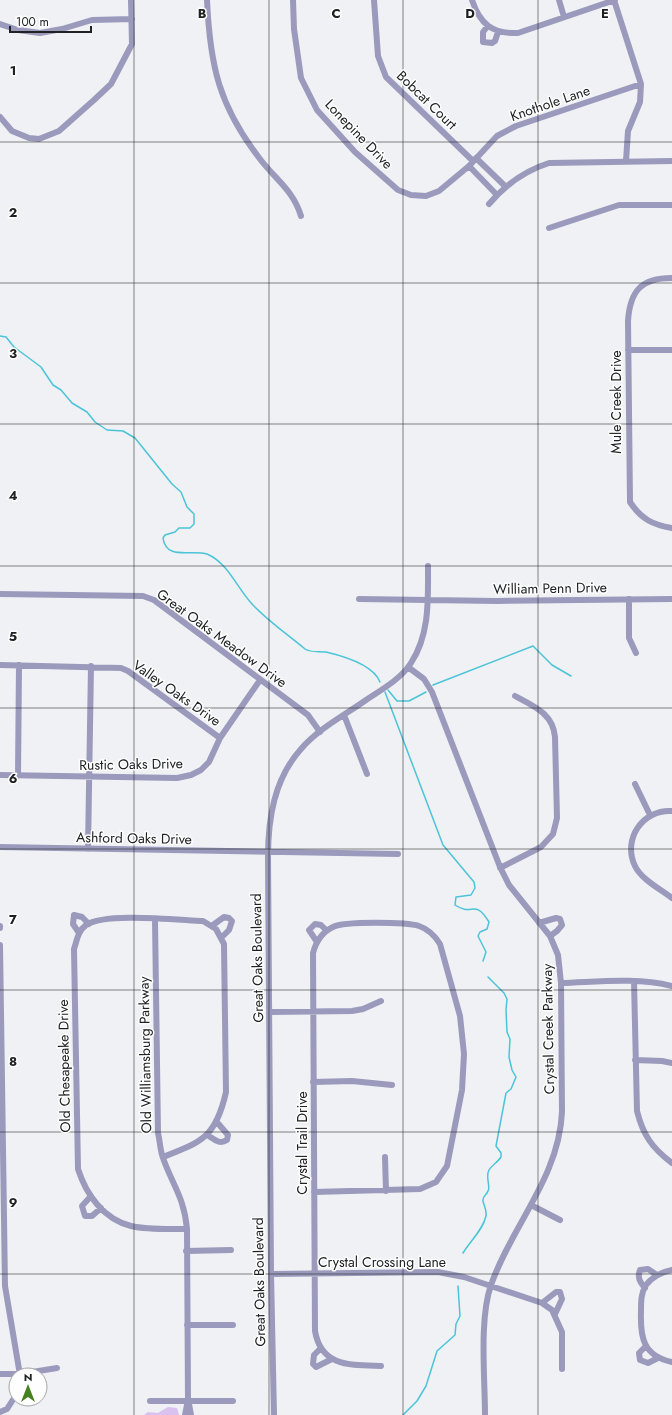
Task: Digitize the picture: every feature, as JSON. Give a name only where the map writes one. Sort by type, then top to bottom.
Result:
[{"type":"street","points":[[0,117],[12,131],[29,138],[49,136],[59,131],[111,84],[132,44],[131,0]]},
{"type":"street","points":[[207,0],[210,49],[218,85],[225,103],[247,142],[264,164],[294,197],[301,216]]},
{"type":"street","name":"Lonepine Drive","points":[[292,0],[294,29],[301,78],[317,110],[355,152],[398,190],[411,195],[426,196],[439,190],[473,162]]},
{"type":"street","name":"Bobcat Court","points":[[374,0],[378,56],[386,77],[473,162],[506,187]]},
{"type":"street","points":[[472,0],[476,12],[487,27],[498,32],[518,33],[615,0],[640,84],[640,102],[628,131],[626,161]]},
{"type":"street","points":[[559,0],[564,17]]},
{"type":"street","points":[[0,24],[18,30],[40,32],[62,29],[92,20],[132,19]]},
{"type":"street","points":[[487,27],[483,32],[483,42],[492,44],[495,41],[498,32]]},
{"type":"street","name":"Knothole Lane","points":[[473,162],[497,136],[516,126],[640,84]]},
{"type":"street","points":[[489,204],[506,187],[532,168],[549,163],[672,161]]},
{"type":"street","name":"Bobcat Court","points":[[473,162],[497,195]]},
{"type":"street","points":[[549,228],[619,205],[672,205]]},
{"type":"street","name":"Mule Creek Drive","points":[[672,278],[658,278],[650,280],[635,293],[629,305],[628,350],[630,502],[642,518],[654,525],[672,528]]},
{"type":"street","points":[[628,350],[672,350]]},
{"type":"street","name":"Great Oaks Boulevard","points":[[274,1415],[271,1274],[268,852],[270,818],[276,794],[286,769],[301,749],[320,732],[399,676],[408,667],[424,634],[428,600],[428,566]]},
{"type":"street","name":"Great Oaks Meadow Drive","points":[[0,594],[143,596],[154,600],[308,715],[320,732]]},
{"type":"street","name":"William Penn Drive","points":[[359,599],[497,601],[672,599]]},
{"type":"street","points":[[629,599],[630,638],[636,653]]},
{"type":"street","name":"Valley Oaks Drive","points":[[0,665],[113,667],[128,671],[220,738]]},
{"type":"street","points":[[18,776],[19,665]]},
{"type":"street","points":[[88,849],[91,666]]},
{"type":"street","name":"Crystal Creek Parkway","points":[[408,667],[424,679],[432,692],[500,868],[509,885],[550,936],[558,955],[560,983],[562,1112],[560,1134],[556,1154],[503,1257],[491,1286],[485,1322],[485,1415]]},
{"type":"street","name":"Rustic Oaks Drive","points":[[0,775],[178,778],[191,775],[201,770],[209,762],[220,738],[260,680]]},
{"type":"street","points":[[500,868],[541,847],[550,838],[556,824],[556,736],[553,724],[546,714],[515,696]]},
{"type":"street","points":[[344,715],[367,774]]},
{"type":"street","points":[[635,784],[650,815]]},
{"type":"street","points":[[672,812],[656,812],[650,815],[634,832],[631,846],[635,866],[642,875],[672,898]]},
{"type":"street","name":"Ashford Oaks Drive","points":[[0,847],[398,854]]},
{"type":"street","name":"Old Chesapeake Drive","points":[[89,924],[82,917],[74,915],[73,924],[79,933],[74,949],[78,1169],[82,1181],[90,1196],[112,1217],[130,1226],[187,1230]]},
{"type":"street","points":[[213,925],[224,917],[229,918],[232,921],[229,930],[221,938]]},
{"type":"street","points":[[539,923],[556,918],[560,919],[562,925],[550,936]]},
{"type":"street","points":[[79,933],[89,924],[104,919],[203,921],[213,925],[224,944],[226,1092],[223,1106],[207,1135],[195,1144],[163,1158]]},
{"type":"street","name":"Old Williamsburg Parkway","points":[[155,920],[158,1133],[163,1158],[181,1196],[185,1212],[187,1230],[188,1400],[191,1415]]},
{"type":"street","points":[[314,1192],[413,1190],[427,1188],[440,1178],[447,1166],[462,1090],[464,1054],[460,1016],[444,954],[435,936],[419,926],[406,924],[348,923],[334,926],[326,930],[317,942],[309,930],[311,926],[315,924],[321,925],[326,930]]},
{"type":"street","name":"Crystal Trail Drive","points":[[317,942],[312,957],[315,1330],[317,1343],[321,1348]]},
{"type":"street","points":[[0,945],[2,1168],[5,1286],[19,1367]]},
{"type":"street","points":[[634,981],[637,1111],[641,1129],[661,1155],[672,1163]]},
{"type":"street","points":[[560,983],[634,981],[658,982],[672,986]]},
{"type":"street","points":[[270,1012],[359,1010],[381,1001]]},
{"type":"street","points":[[635,1060],[662,1060],[672,1063]]},
{"type":"street","points":[[313,1082],[352,1081],[392,1085]]},
{"type":"street","points":[[207,1135],[219,1142],[227,1140],[228,1135],[216,1121]]},
{"type":"street","points":[[385,1157],[386,1191]]},
{"type":"street","points":[[90,1196],[82,1206],[84,1216],[92,1216],[101,1208]]},
{"type":"street","points":[[530,1206],[560,1220]]},
{"type":"street","points":[[186,1251],[231,1250]]},
{"type":"street","points":[[645,1288],[639,1281],[638,1275],[640,1270],[648,1269],[657,1275]]},
{"type":"street","points":[[672,1270],[657,1275],[645,1288],[641,1295],[640,1331],[646,1346],[658,1358],[672,1362]]},
{"type":"street","name":"Crystal Crossing Lane","points":[[271,1274],[438,1272],[456,1275],[542,1303]]},
{"type":"street","points":[[555,1314],[562,1299],[560,1292],[556,1292],[542,1303],[555,1314],[562,1332],[562,1369]]},
{"type":"street","points":[[187,1325],[233,1325]]},
{"type":"street","points":[[646,1346],[639,1353],[640,1360],[648,1363],[658,1358]]},
{"type":"street","points":[[332,1359],[316,1367],[313,1364],[314,1355],[321,1348],[332,1359],[346,1364],[381,1366]]},
{"type":"street","points":[[48,1369],[57,1368]]},
{"type":"street","name":"Old Williamsburg Parkway","points":[[185,1415],[188,1400]]},
{"type":"street","points":[[150,1401],[233,1401]]},
{"type":"shaded area","points":[[168,1407],[177,1408],[179,1415],[144,1415],[148,1412],[158,1413]]},
{"type":"waterway","points":[[0,336],[6,337],[14,347],[41,367],[53,385],[61,390],[72,403],[87,412],[95,422],[107,430],[123,431],[135,438],[172,484],[181,492],[187,507],[194,514],[194,524],[190,528],[179,528],[175,532],[165,535],[163,538],[165,545],[169,550],[180,553],[207,554],[214,558],[227,570],[252,604],[271,622],[305,649],[310,651],[326,652],[357,662],[371,670],[380,682]]},
{"type":"waterway","points":[[433,685],[533,646],[552,665],[571,676]]},
{"type":"waterway","points":[[388,690],[397,701],[409,701],[426,692]]},
{"type":"waterway","points":[[385,692],[443,845],[474,882],[475,888],[471,895],[456,897],[455,905],[466,909],[476,909],[480,911],[489,922],[487,929],[480,932],[478,936],[486,952],[483,961]]},
{"type":"waterway","points":[[463,1253],[479,1231],[486,1216],[483,1199],[489,1189],[488,1173],[490,1168],[501,1157],[501,1153],[496,1146],[506,1093],[511,1089],[516,1077],[512,1070],[509,1057],[510,1039],[507,1032],[507,999],[504,993],[488,977]]},
{"type":"waterway","points":[[403,1415],[417,1401],[426,1386],[437,1351],[455,1335],[456,1324],[460,1316],[458,1286]]}]
